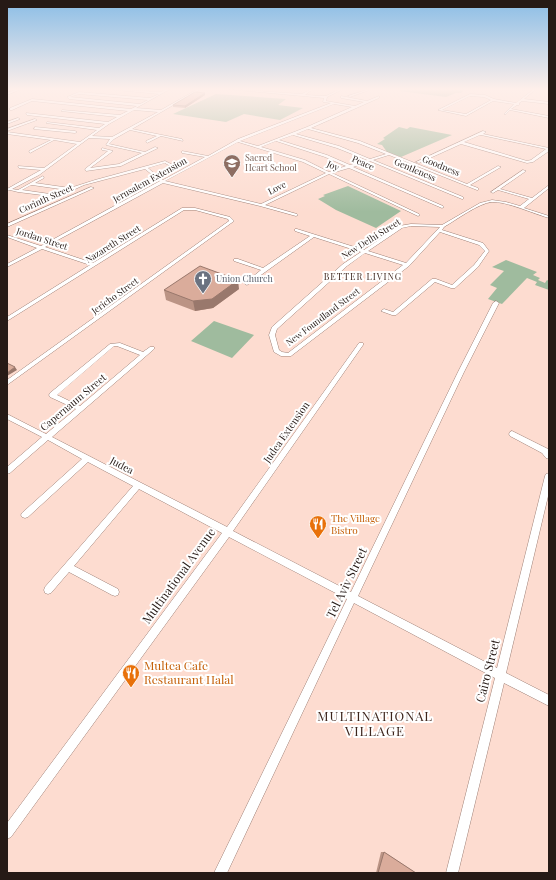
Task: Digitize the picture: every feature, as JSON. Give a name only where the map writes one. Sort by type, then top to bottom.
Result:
[{"type":"street","points":[[55,130],[75,132]]},
{"type":"street","points":[[71,134],[78,130]]},
{"type":"street","points":[[9,188],[38,174],[98,130]]},
{"type":"street","points":[[127,130],[113,138],[107,144],[145,153]]},
{"type":"street","points":[[135,130],[182,140]]},
{"type":"street","name":"Jerusalem Extension","points":[[7,266],[238,141],[266,130]]},
{"type":"street","points":[[258,147],[303,130]]},
{"type":"street","name":"Goodness","points":[[316,130],[359,142],[477,189]]},
{"type":"street","points":[[7,132],[79,143]]},
{"type":"street","points":[[16,134],[24,132]]},
{"type":"street","points":[[418,162],[482,133],[549,149]]},
{"type":"street","name":"Gentleness","points":[[293,134],[338,147],[462,198]]},
{"type":"street","points":[[147,142],[161,135]]},
{"type":"street","points":[[88,137],[113,138]]},
{"type":"street","points":[[30,152],[53,140]]},
{"type":"street","name":"Peace","points":[[276,140],[321,154],[442,207]]},
{"type":"street","name":"Joy","points":[[238,141],[304,161],[418,215]]},
{"type":"street","points":[[462,143],[527,162],[532,161],[549,149]]},
{"type":"street","points":[[103,149],[111,150],[86,170],[120,165],[156,148]]},
{"type":"street","points":[[183,152],[208,157]]},
{"type":"street","name":"Love","points":[[261,205],[301,184],[329,173],[390,154]]},
{"type":"street","points":[[9,188],[18,191],[58,196],[69,189],[94,180],[147,169],[165,162],[173,166],[156,175]]},
{"type":"street","points":[[18,167],[43,169]]},
{"type":"street","points":[[468,185],[499,167]]},
{"type":"street","points":[[147,169],[163,182],[261,205],[296,215]]},
{"type":"street","points":[[493,192],[524,171]]},
{"type":"street","points":[[18,191],[43,177]]},
{"type":"street","points":[[32,184],[69,189]]},
{"type":"street","points":[[522,207],[549,186]]},
{"type":"street","name":"Corinth Street","points":[[7,226],[92,188]]},
{"type":"street","points":[[497,189],[532,199]]},
{"type":"street","points":[[56,203],[58,196]]},
{"type":"street","name":"New Foundland Street","points":[[289,355],[407,265],[441,228],[485,202],[500,202],[522,207],[549,216]]},
{"type":"street","name":"Nazareth Street","points":[[7,319],[183,209],[195,209],[229,218],[232,221]]},
{"type":"street","name":"Jericho Street","points":[[7,383],[232,221]]},
{"type":"street","name":"New Delhi Street","points":[[289,355],[280,354],[276,351],[272,335],[274,328],[345,265],[404,226],[441,228]]},
{"type":"street","points":[[384,311],[394,314],[434,280],[453,287],[476,266],[487,251],[486,248],[476,242],[441,228]]},
{"type":"street","points":[[297,230],[407,265]]},
{"type":"street","points":[[248,284],[264,270],[314,235]]},
{"type":"street","name":"Jordan Street","points":[[7,236],[94,265]]},
{"type":"street","points":[[236,260],[264,270]]},
{"type":"street","name":"Tel Aviv Street","points":[[220,873],[461,372],[496,303]]},
{"type":"street","points":[[81,409],[52,395],[112,345],[118,344],[144,355]]},
{"type":"street","name":"Judea Extension","points":[[228,532],[361,344]]},
{"type":"street","name":"Capernaum Street","points":[[7,471],[152,348]]},
{"type":"street","name":"Judea","points":[[7,416],[228,532]]},
{"type":"street","points":[[512,434],[545,451],[549,456]]},
{"type":"street","points":[[25,515],[88,458]]},
{"type":"street","name":"Cairo Street","points":[[452,873],[549,476]]},
{"type":"street","points":[[48,590],[138,484]]},
{"type":"street","name":"Multinational Avenue","points":[[7,833],[228,532],[549,702]]},
{"type":"street","points":[[68,567],[114,592]]},
{"type":"green space","points":[[395,130],[426,130],[452,135],[401,157],[387,152],[382,145],[377,144],[385,139],[383,138]]},
{"type":"green space","points":[[348,186],[401,211],[376,228],[336,210],[318,199],[325,196],[323,195]]},
{"type":"green space","points":[[506,260],[537,272],[533,275],[540,278],[538,280],[545,283],[547,280],[549,281],[549,290],[535,285],[537,282],[527,278],[502,304],[488,299],[497,288],[490,285],[504,271],[492,267]]},
{"type":"green space","points":[[214,321],[254,335],[232,358],[191,341]]},
{"type":"building","points":[[200,266],[238,280],[212,299],[193,301],[164,290]]},
{"type":"building","points":[[7,363],[15,367],[7,373]]},
{"type":"building","points":[[384,852],[416,873],[378,873]]},
{"type":"place","name":"Sacred Heart School","points":[[232,178]]},
{"type":"place","name":"Union Church","points":[[203,294]]},
{"type":"place","name":"The Village Bistro","points":[[318,539]]},
{"type":"place","name":"Multea Cafe Restaurant Halal","points":[[131,688]]},
{"type":"district","name":"BETTER LIVING","points":[[363,277]]},
{"type":"district","name":"MULTINATIONAL VILLAGE","points":[[375,724]]}]
